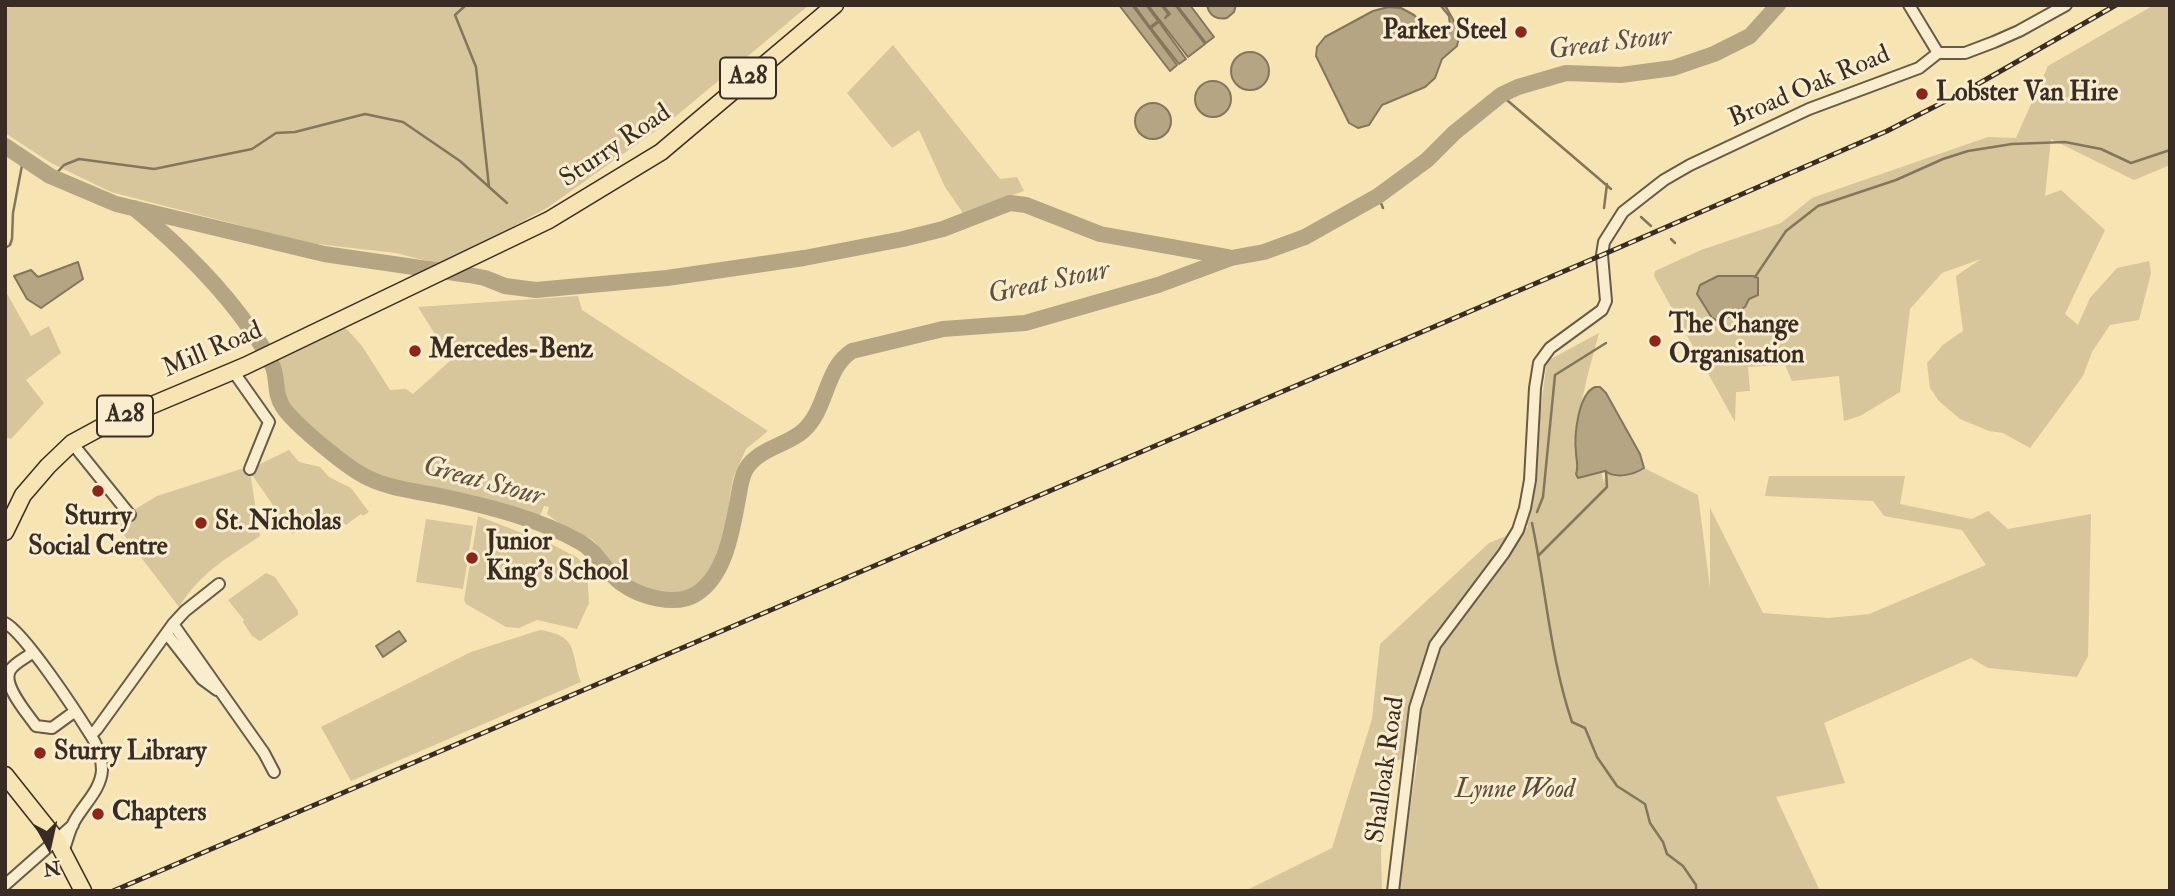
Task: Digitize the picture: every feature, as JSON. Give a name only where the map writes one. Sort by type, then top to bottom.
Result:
[{"type":"highway","name":"Sturry Road","points":[[401,292],[568,209],[661,152],[835,5]]},
{"type":"highway","name":"Mill Road","points":[[23,495],[72,443],[107,424],[239,368],[401,292]]},
{"type":"highway","name":"A28","points":[[5,532],[23,495]]},
{"type":"highway","points":[[5,775],[59,846],[83,891]]},
{"type":"street","points":[[1909,5],[1938,53]]},
{"type":"street","name":"Broad Oak Road","points":[[1602,255],[1604,242],[1623,212],[1664,180],[1690,165],[1809,109],[1919,68],[1938,53],[1965,53],[2020,32],[2066,5]]},
{"type":"street","name":"Shalloak Road","points":[[1393,891],[1415,708],[1435,645],[1518,530],[1530,480],[1539,363],[1550,348],[1602,310],[1606,301],[1602,255]]},
{"type":"street","points":[[239,368],[270,422],[250,469]]},
{"type":"street","points":[[72,443],[130,515]]},
{"type":"street","points":[[5,508],[23,495]]},
{"type":"street","points":[[91,735],[185,611],[219,584]]},
{"type":"street","points":[[5,623],[20,635],[91,735],[102,767],[98,786],[59,846],[6,884]]},
{"type":"street","points":[[170,629],[225,696],[274,772]]},
{"type":"street","points":[[33,652],[7,675],[6,681],[11,692],[36,726],[51,728],[74,712]]},
{"type":"green space","points":[[26,5],[809,5],[675,117],[547,208],[443,265],[396,253],[308,243],[111,192],[51,163],[5,133],[5,8]]},
{"type":"green space","points":[[2154,5],[2170,5],[2170,165],[2134,180],[2051,139],[2045,196],[2061,190],[2105,230],[2065,314],[2078,325],[2090,298],[2117,268],[2149,261],[2151,273],[2139,320],[2110,325],[2092,352],[2083,376],[2030,448],[2003,433],[1989,431],[1960,419],[1939,401],[1930,388],[1927,363],[1944,344],[1963,331],[1956,276],[1981,259],[1942,273],[1910,309],[1900,392],[1860,416],[1844,421],[1839,376],[1792,381],[1785,365],[1748,367],[1750,391],[1736,392],[1735,422],[1654,276],[1655,271],[1701,250],[1781,223],[1812,198],[1988,137],[2016,138],[2048,66]]},
{"type":"green space","points":[[893,45],[1000,179],[1017,177],[1024,191],[963,213],[945,187],[919,130],[892,148],[847,93]]},
{"type":"green space","points":[[5,290],[31,336],[49,326],[61,353],[26,380],[44,403],[11,439],[5,437]]},
{"type":"green space","points":[[578,296],[582,310],[768,431],[746,449],[733,478],[722,547],[710,570],[692,591],[677,596],[643,592],[614,569],[593,540],[563,526],[547,514],[549,507],[544,506],[540,516],[384,481],[340,454],[311,430],[280,391],[274,359],[343,325],[362,346],[390,390],[406,389],[413,394],[451,360],[418,307]]},
{"type":"green space","name":"Lynne Wood","points":[[1599,333],[1579,417],[1579,465],[1601,471],[1604,483],[1606,471],[1617,476],[1644,468],[1698,495],[1710,588],[1710,508],[1763,613],[1829,618],[1869,614],[1986,565],[1962,530],[1884,516],[1873,501],[1765,496],[1769,476],[1905,476],[1900,504],[1972,519],[1988,511],[2008,529],[2091,514],[2088,656],[2077,677],[1988,668],[1971,658],[1824,723],[1845,783],[1776,797],[1820,891],[1398,891],[1418,755],[1390,762],[1381,853],[1382,891],[1245,891],[1332,848],[1372,719],[1380,644],[1489,543],[1528,527],[1526,521],[1547,361]]},
{"type":"green space","points":[[289,450],[299,462],[320,467],[329,477],[351,488],[369,512],[363,516],[361,514],[346,525],[341,521],[330,522],[320,515],[293,534],[250,472],[260,536],[206,575],[179,607],[114,522],[157,496],[241,469],[250,469]]},
{"type":"green space","points":[[478,516],[553,545],[578,558],[587,569],[589,603],[577,629],[537,620],[519,628],[506,627],[466,604],[464,600]]},
{"type":"green space","points":[[426,519],[473,526],[463,589],[416,582]]},
{"type":"green space","points":[[266,573],[275,577],[298,615],[260,641],[252,636],[244,620],[228,600]]},
{"type":"green space","points":[[540,630],[561,636],[567,641],[581,682],[351,781],[321,727],[471,652]]},
{"type":"shaded area","points":[[1119,5],[1132,5],[1177,65],[1170,71]]},
{"type":"shaded area","points":[[1134,5],[1146,5],[1158,21],[1150,27]]},
{"type":"shaded area","points":[[1148,5],[1161,5],[1168,14],[1165,18],[1170,14],[1163,5],[1175,5],[1205,44],[1188,57]]},
{"type":"shaded area","points":[[1177,5],[1190,5],[1214,37],[1206,43]]},
{"type":"shaded area","points":[[1207,5],[1236,5],[1234,12],[1227,18],[1217,18]]},
{"type":"shaded area","points":[[1440,5],[1445,5],[1460,32],[1457,46],[1442,59],[1435,78],[1425,87],[1382,105],[1369,125],[1358,128],[1349,123],[1316,56],[1317,47],[1325,37],[1373,11],[1388,7],[1401,8],[1414,15],[1440,40],[1450,26],[1449,16]]},
{"type":"shaded area","points":[[1159,22],[1186,59],[1179,64],[1151,28]]},
{"type":"shaded area","points":[[1250,52],[1263,58],[1269,71],[1263,84],[1250,90],[1237,84],[1231,71],[1237,58]]},
{"type":"shaded area","points":[[1213,81],[1226,86],[1231,99],[1226,112],[1213,117],[1200,112],[1195,99],[1200,86]]},
{"type":"shaded area","points":[[1153,103],[1166,108],[1171,121],[1166,134],[1153,139],[1140,134],[1135,121],[1140,108]]},
{"type":"shaded area","points":[[78,262],[83,279],[41,308],[27,299],[14,276],[31,270],[38,277]]},
{"type":"shaded area","points":[[1718,276],[1758,278],[1758,295],[1749,299],[1745,307],[1720,322],[1712,318],[1697,294],[1700,285]]},
{"type":"shaded area","points":[[1600,387],[1606,393],[1640,454],[1644,468],[1635,473],[1614,475],[1605,471],[1578,478],[1576,474],[1578,416],[1589,391]]},
{"type":"shaded area","points":[[399,631],[406,641],[383,657],[376,646]]},
{"type":"waterway","points":[[466,5],[455,15],[476,67],[489,187]]},
{"type":"waterway","name":"Great Stour","points":[[134,208],[197,265],[239,313],[271,362],[278,397],[283,407],[318,442],[351,468],[390,486],[480,505],[548,527],[586,546],[629,588],[658,599],[679,600],[696,594],[706,586],[721,564],[746,469],[758,456],[803,431],[817,412],[836,368],[852,351],[943,329],[1025,323],[1158,285],[1231,258],[1264,252],[1305,237],[1378,196],[1427,160],[1454,133],[1501,95],[1518,87],[1566,73],[1621,75],[1673,68],[1714,54],[1750,36],[1778,5]]},
{"type":"waterway","points":[[1501,95],[1611,189]]},
{"type":"waterway","points":[[53,177],[64,165],[79,159],[154,169],[252,149],[276,133],[295,132],[365,114],[403,122],[460,161],[507,203]]},
{"type":"waterway","points":[[1755,277],[1786,231],[1818,206],[1896,180],[1968,151],[2012,144],[2065,142],[2101,149],[2131,163],[2170,150]]},
{"type":"waterway","name":"Great Stour","points":[[5,146],[50,176],[116,204],[324,254],[469,275],[505,286],[536,290],[667,278],[804,258],[943,229],[1010,203],[1026,205],[1100,234],[1228,257]]},
{"type":"waterway","name":"Great Stour","points":[[5,248],[10,245],[12,239],[13,213],[23,160]]},
{"type":"waterway","points":[[1604,208],[1607,184]]},
{"type":"waterway","points":[[1378,196],[1383,208]]},
{"type":"waterway","points":[[1641,217],[1651,226]]},
{"type":"waterway","points":[[1671,239],[1675,243]]},
{"type":"waterway","points":[[1537,512],[1543,497],[1555,375],[1606,343]]},
{"type":"waterway","points":[[1539,555],[1607,487],[1606,471]]},
{"type":"waterway","points":[[1532,523],[1553,648],[1572,722],[1585,728],[1597,757],[1617,786],[1645,804],[1650,823],[1663,842],[1667,854],[1683,866],[1696,885],[1696,891]]},
{"type":"railway","points":[[113,891],[1887,131],[1971,88],[2116,5]]},
{"type":"place","name":"Parker Steel","points":[[1521,32]]},
{"type":"place","name":"Lobster Van Hire","points":[[1922,94]]},
{"type":"place","name":"The Change Organisation","points":[[1655,341]]},
{"type":"place","name":"Mercedes-Benz","points":[[415,351]]},
{"type":"place","name":"Sturry Social Centre","points":[[98,491]]},
{"type":"place","name":"St. Nicholas","points":[[201,523]]},
{"type":"place","name":"Junior King's School","points":[[472,558]]},
{"type":"place","name":"Sturry Library","points":[[40,753]]},
{"type":"place","name":"Chapters","points":[[98,814]]}]
